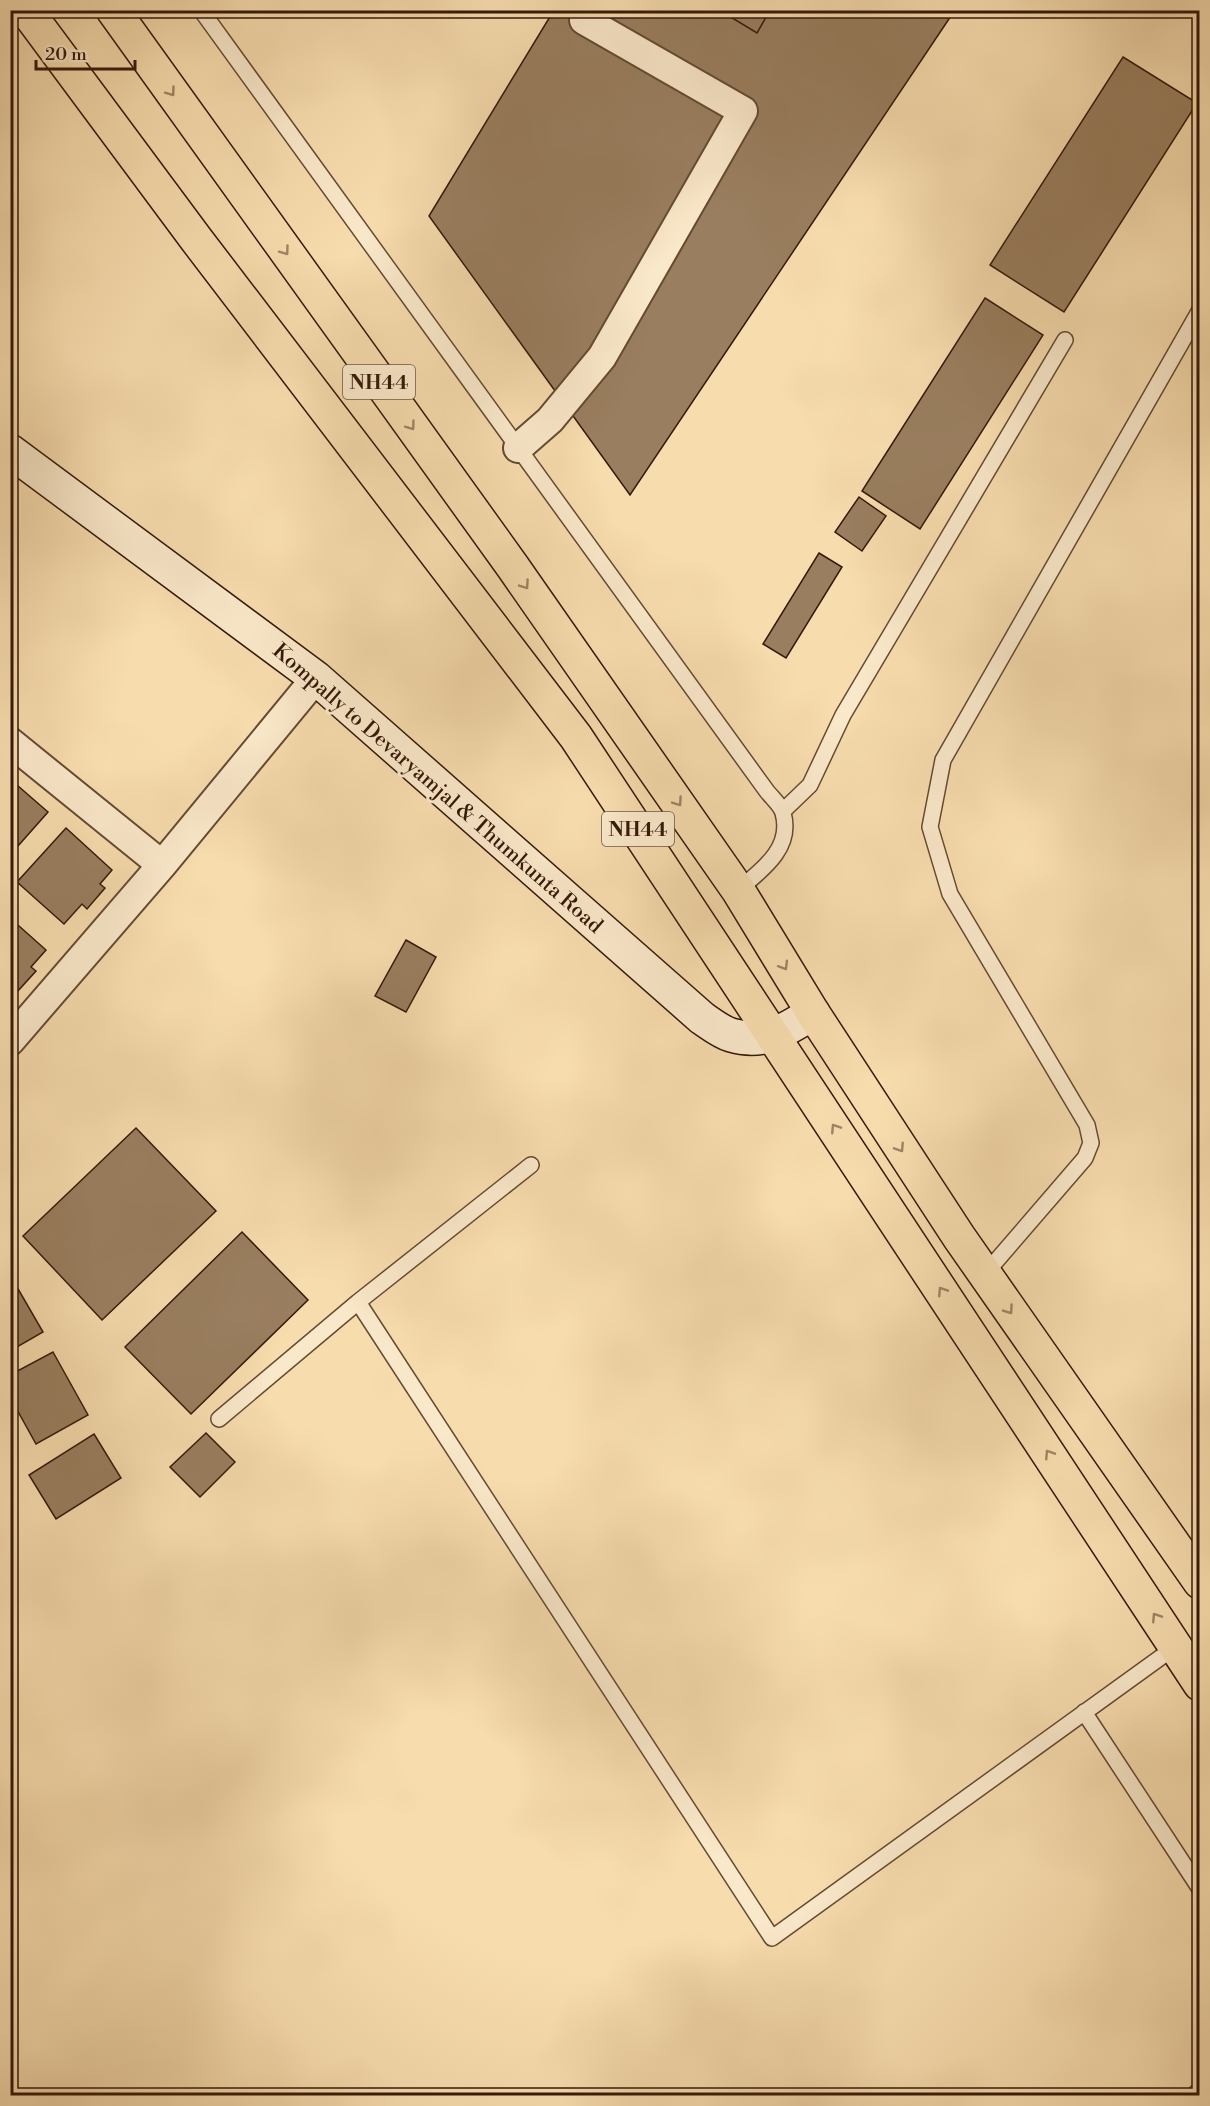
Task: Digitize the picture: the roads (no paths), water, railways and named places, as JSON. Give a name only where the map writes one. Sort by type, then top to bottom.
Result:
[{"type":"highway","name":"NH44","points":[[26,10],[196,239],[576,737],[1200,1684]]},
{"type":"highway","name":"NH44","points":[[113,10],[513,567],[738,890],[813,1013],[985,1275],[1200,1582]]},
{"type":"main road","name":"Kompally to Devaryamjal & Thumkunta Road","points":[[10,451],[316,678],[702,1018],[729,1035],[758,1039],[775,1036],[813,1013]]},
{"type":"street","points":[[518,448],[550,420],[602,357],[743,111],[584,20]]},
{"type":"street","points":[[10,1041],[162,865],[316,678]]},
{"type":"street","points":[[10,742],[162,865]]},
{"type":"lane","points":[[201,10],[783,811],[785,834],[780,848],[764,868],[738,890]]},
{"type":"lane","points":[[985,1275],[1086,1158],[1091,1143],[1087,1125],[950,894],[930,827],[944,760],[1200,310]]},
{"type":"lane","points":[[783,811],[810,785],[843,716],[1065,340]]},
{"type":"lane","points":[[219,1419],[358,1302],[531,1165]]},
{"type":"lane","points":[[358,1302],[772,1938],[1175,1647]]},
{"type":"lane","points":[[1084,1712],[1200,1889]]},
{"type":"lane","points":[[1193,2096],[1200,2089]]}]
